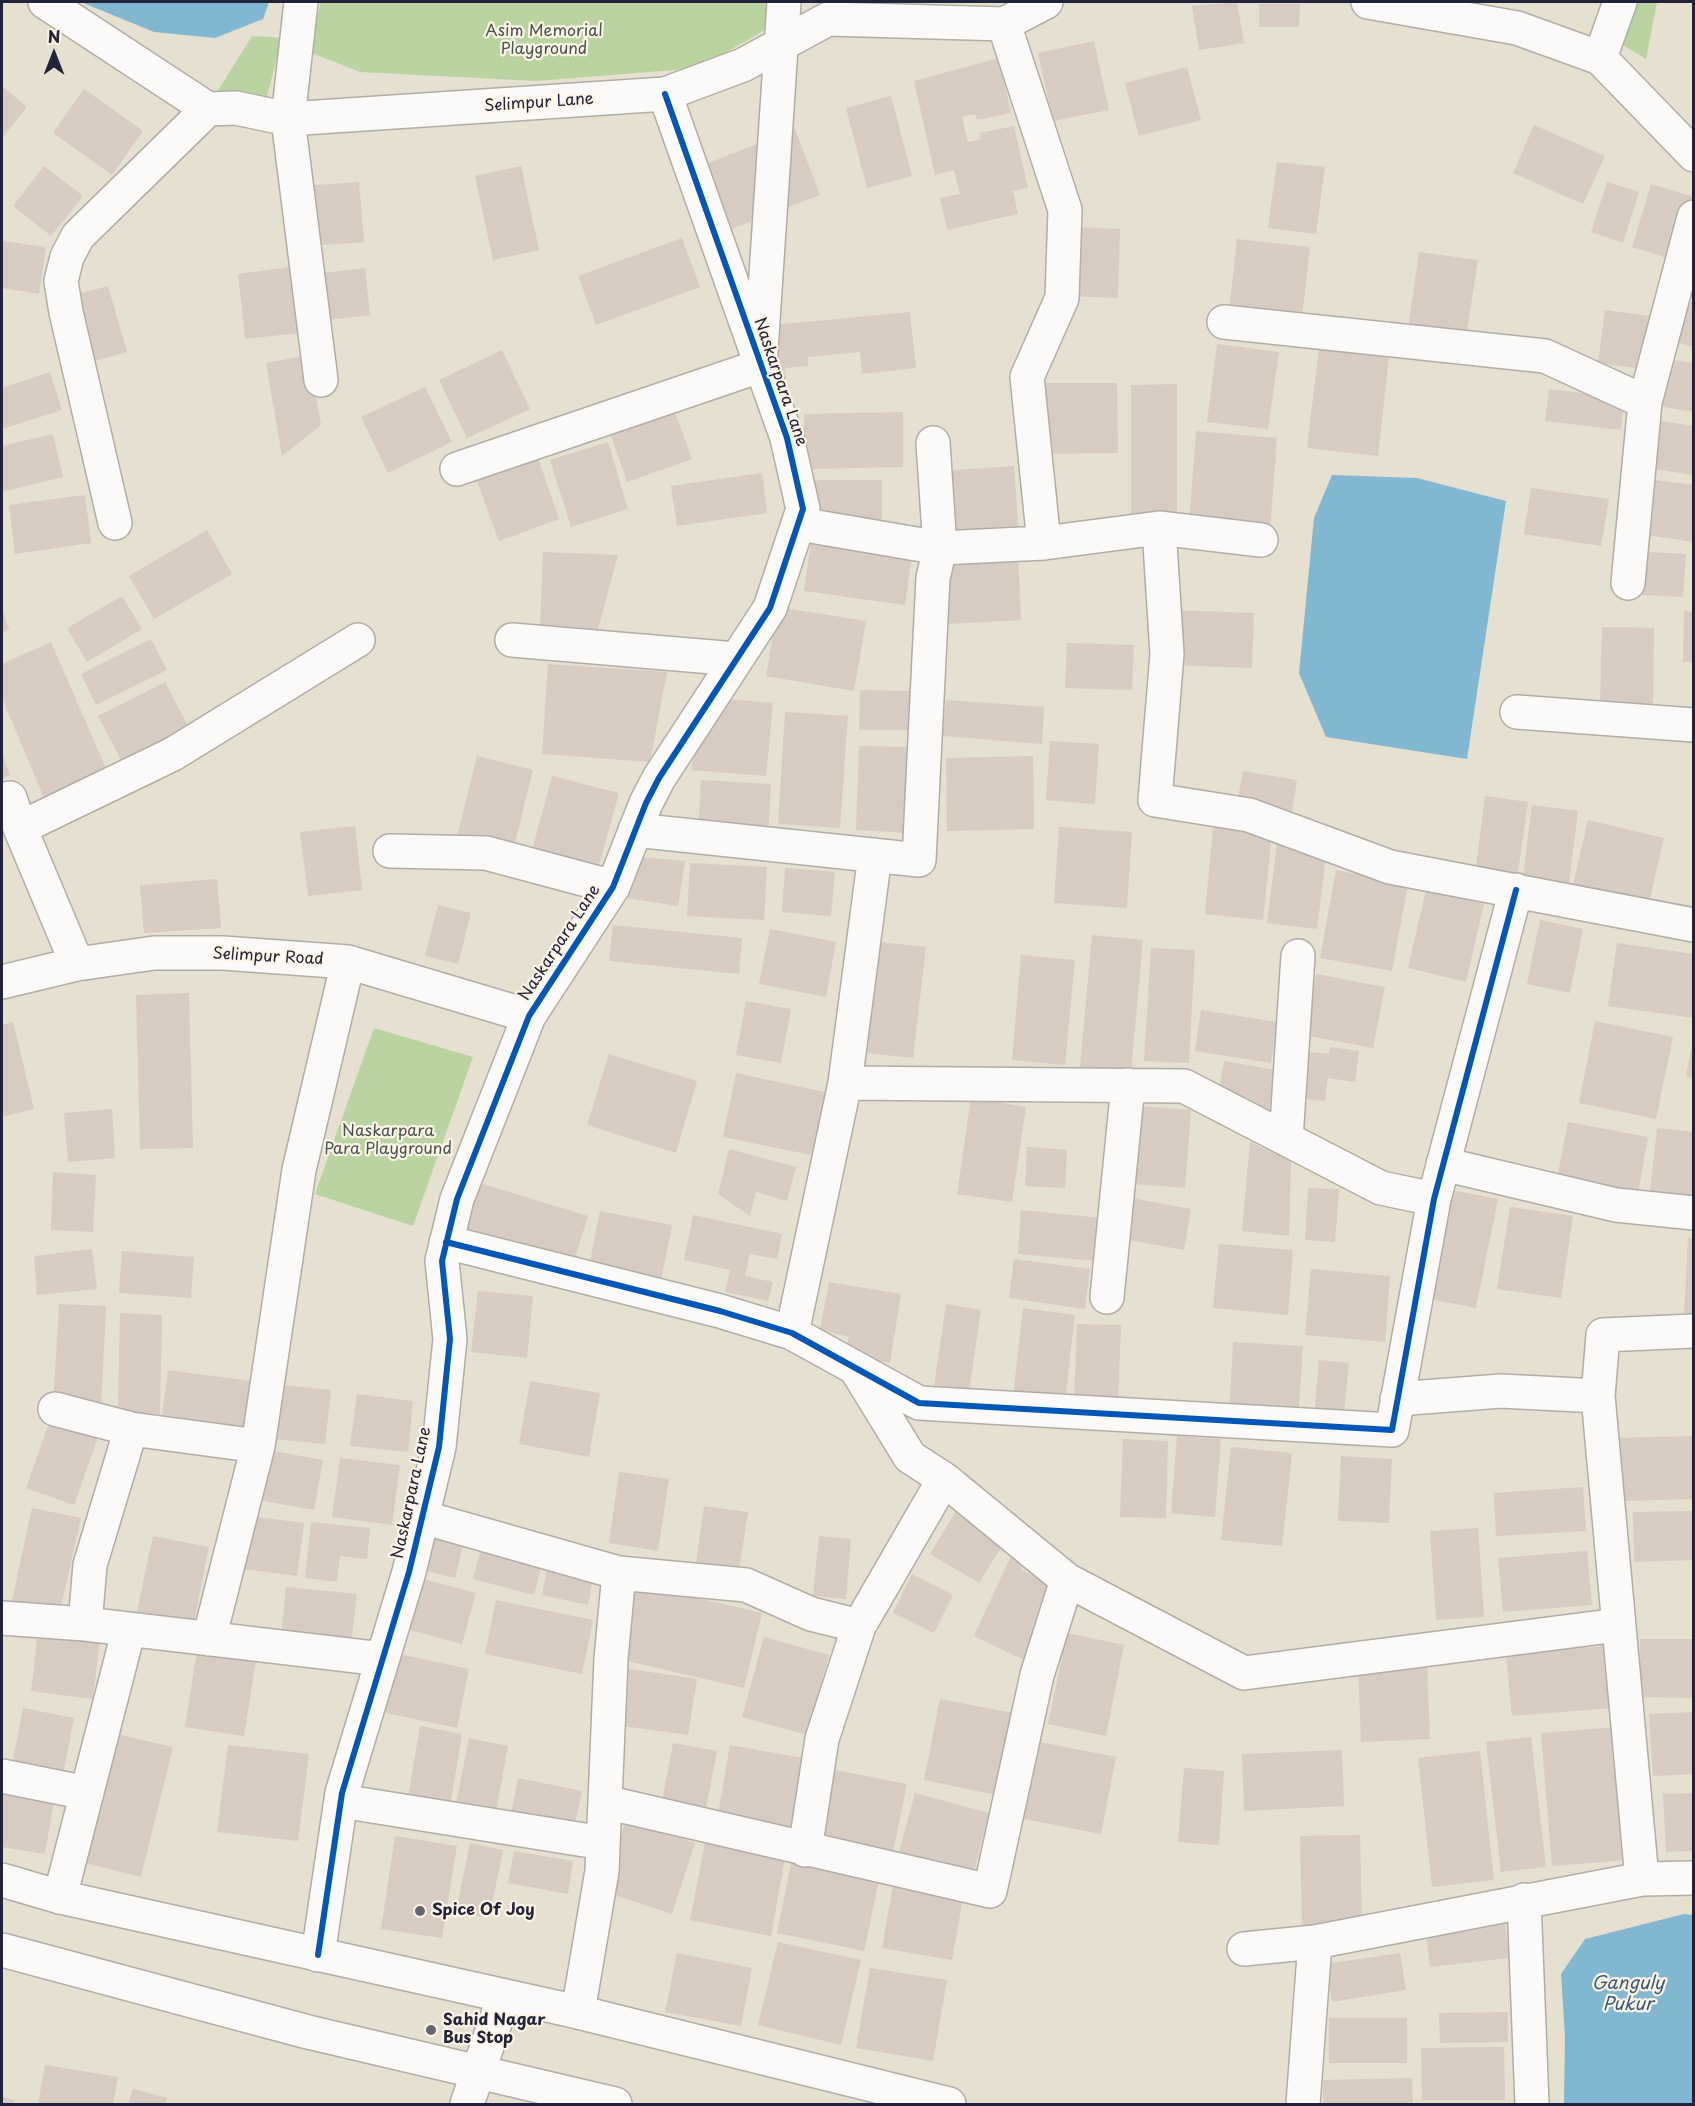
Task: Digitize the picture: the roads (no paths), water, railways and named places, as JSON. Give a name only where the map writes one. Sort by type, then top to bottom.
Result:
[{"type":"street","points":[[45,2],[208,109],[78,236],[67,257],[61,281],[66,312],[115,524]]},
{"type":"street","points":[[301,2],[288,119],[321,380]]},
{"type":"street","points":[[457,469],[760,366],[784,2]]},
{"type":"street","name":"Selimpur Lane","points":[[208,109],[236,108],[288,119],[665,94],[743,65],[826,10],[1004,24],[1046,2]]},
{"type":"street","points":[[1368,2],[1513,15],[1600,58],[1694,155]]},
{"type":"street","points":[[1600,58],[1620,2]]},
{"type":"street","points":[[1004,24],[1065,210],[1062,298],[1027,376],[1044,543]]},
{"type":"street","name":"Naskarpara Lane","points":[[318,1955],[341,1801],[409,1572],[440,1447],[450,1339],[442,1261],[457,1199],[529,1016],[613,887],[646,803],[659,778],[770,608],[802,509],[787,438],[665,94]]},
{"type":"street","points":[[1628,583],[1645,402],[1694,217]]},
{"type":"street","points":[[1224,322],[1545,356],[1645,402]]},
{"type":"street","points":[[635,830],[919,860],[933,578],[940,548],[933,443]]},
{"type":"street","points":[[799,524],[940,548],[1044,543],[1159,528],[1261,540]]},
{"type":"street","points":[[1159,528],[1167,654],[1155,800],[1249,815],[1390,867],[1694,925]]},
{"type":"street","points":[[77,964],[15,813],[173,754],[358,640]]},
{"type":"street","points":[[512,640],[736,660]]},
{"type":"street","points":[[1517,712],[1694,725]]},
{"type":"street","points":[[390,851],[486,853],[613,887]]},
{"type":"street","points":[[792,1332],[845,1083],[875,855]]},
{"type":"street","points":[[447,1242],[720,1311],[792,1332],[919,1402],[1392,1430],[1434,1199],[1516,890]]},
{"type":"street","name":"Selimpur Road","points":[[2,982],[77,964],[154,953],[222,953],[348,962],[529,1016]]},
{"type":"street","points":[[1286,1139],[1298,956]]},
{"type":"street","points":[[209,1639],[258,1446],[299,1170],[348,962]]},
{"type":"street","points":[[845,1083],[1184,1086],[1381,1188],[1434,1199]]},
{"type":"street","points":[[1107,1297],[1128,1085]]},
{"type":"street","points":[[1443,1164],[1616,1205],[1694,1213]]},
{"type":"street","points":[[1642,1879],[1598,1396],[1603,1335],[1694,1331]]},
{"type":"street","points":[[856,1368],[910,1457],[944,1479],[1067,1580],[1244,1673],[1618,1625]]},
{"type":"street","points":[[1397,1399],[1501,1391],[1598,1396]]},
{"type":"street","points":[[55,1409],[131,1429],[258,1446]]},
{"type":"street","points":[[85,1624],[90,1565],[131,1429]]},
{"type":"street","points":[[805,1850],[822,1739],[859,1626],[944,1479]]},
{"type":"street","points":[[422,1516],[619,1573],[746,1585],[812,1614],[859,1626]]},
{"type":"street","points":[[578,2012],[602,1871],[611,1659],[619,1573]]},
{"type":"street","points":[[605,1802],[990,1891],[1037,1675],[1067,1580]]},
{"type":"street","points":[[2,1618],[85,1624],[382,1659]]},
{"type":"street","points":[[60,1897],[129,1629]]},
{"type":"street","points":[[2,1776],[87,1793]]},
{"type":"street","points":[[341,1801],[603,1844]]},
{"type":"street","points":[[1244,1948],[1315,1942],[1642,1879],[1694,1878]]},
{"type":"street","points":[[2,1880],[60,1897],[578,2012],[949,2104]]},
{"type":"street","points":[[1524,1900],[1532,2104]]},
{"type":"street","points":[[1303,2104],[1315,1942]]},
{"type":"street","points":[[2,1950],[308,2032],[615,2104]]},
{"type":"street","points":[[467,2104],[504,1997]]},
{"type":"water","points":[[81,2],[269,2],[263,19],[215,38],[154,32]]},
{"type":"water","points":[[1332,475],[1417,478],[1506,501],[1467,759],[1326,737],[1299,673],[1314,518]]},
{"type":"water","name":"Ganguly Pukur","points":[[1684,1914],[1693,1915],[1693,2104],[1564,2104],[1565,2037],[1561,1974],[1585,1939]]},
{"type":"place","name":"Spice Of Joy","points":[[420,1911]]},
{"type":"place","name":"Sahid Nagar Bus Stop","points":[[431,2030]]},
{"type":"park label","name":"Asim Memorial Playground","points":[[544,41]]},
{"type":"park label","name":"Naskarpara Para Playground","points":[[388,1141]]}]
